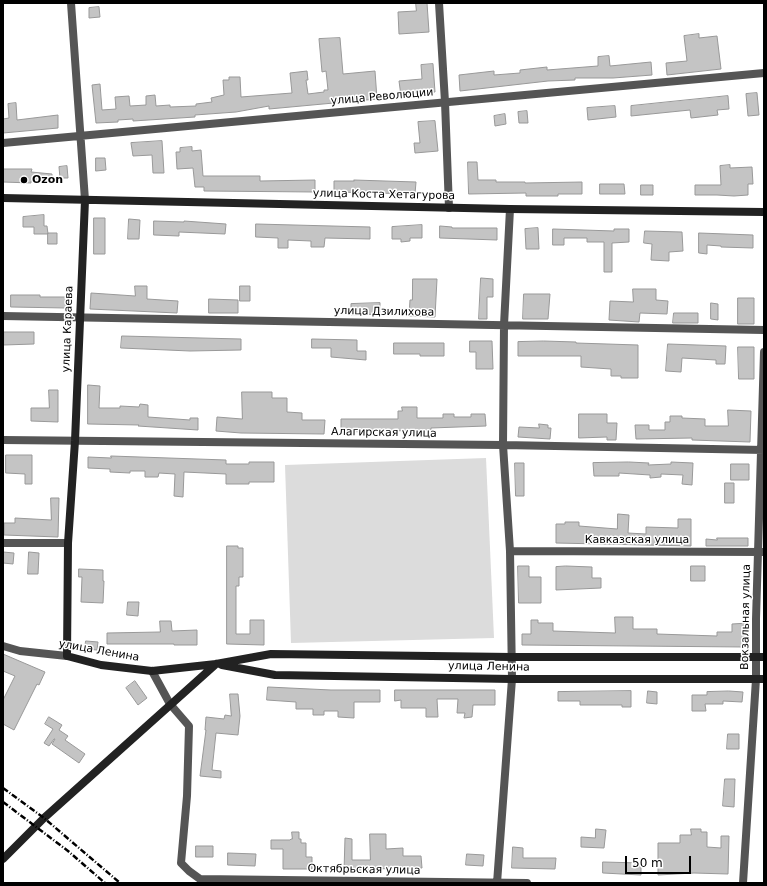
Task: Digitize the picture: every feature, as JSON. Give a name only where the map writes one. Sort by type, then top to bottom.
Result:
[{"type":"street","name":"улица Караева","points":[[67,656],[68,543],[75,441],[85,200],[71,3]]},
{"type":"street","points":[[438,3],[445,102],[450,208]]},
{"type":"street","name":"улица Революции","points":[[3,142],[764,73]]},
{"type":"street","name":"улица Коста Хетагурова","points":[[3,198],[450,208],[764,212]]},
{"type":"street","points":[[497,883],[512,679],[510,551],[503,445],[504,325],[510,209]]},
{"type":"street","name":"улица Дзилихова","points":[[3,316],[764,330]]},
{"type":"street","name":"Вокзальная улица","points":[[743,883],[760,679],[764,352]]},
{"type":"street","name":"Алагирская улица","points":[[3,440],[503,445],[763,450]]},
{"type":"street","points":[[3,542],[68,543]]},
{"type":"street","name":"Кавказская улица","points":[[510,551],[761,552]]},
{"type":"street","name":"улица Ленина","points":[[3,646],[20,651],[67,656],[101,665],[152,671],[216,664],[271,654],[512,657],[760,657]]},
{"type":"street","points":[[3,859],[44,818],[216,664]]},
{"type":"street","name":"улица Ленина","points":[[216,664],[275,674],[512,679],[760,679]]},
{"type":"street","points":[[152,671],[170,704]]},
{"type":"street","name":"Октябрьская улица","points":[[170,704],[189,726],[187,796],[181,863],[200,879],[527,883]]},
{"type":"shaded area","points":[[486,458],[494,638],[291,643],[285,465]]},
{"type":"building","points":[[416,3],[427,3],[429,32],[399,34],[398,12],[416,11]]},
{"type":"building","points":[[99,7],[100,17],[89,18],[89,8]]},
{"type":"building","points":[[699,34],[699,38],[717,36],[721,69],[667,75],[666,63],[687,61],[684,36]]},
{"type":"building","points":[[340,38],[343,74],[375,71],[377,99],[269,109],[269,106],[236,112],[195,115],[195,117],[133,121],[133,119],[118,120],[118,122],[96,123],[92,85],[100,84],[102,110],[116,109],[115,97],[129,96],[130,106],[146,105],[146,96],[155,95],[156,106],[196,106],[196,104],[212,102],[211,98],[224,95],[223,80],[229,80],[229,77],[240,77],[241,97],[292,93],[290,73],[307,71],[308,80],[306,80],[308,94],[324,92],[324,90],[328,90],[326,71],[322,72],[319,39]]},
{"type":"building","points":[[609,56],[610,66],[651,62],[652,75],[613,78],[575,78],[575,80],[548,81],[460,91],[459,75],[494,71],[494,75],[520,73],[520,70],[547,67],[547,70],[598,66],[598,57]]},
{"type":"building","points":[[433,64],[435,92],[412,93],[413,95],[401,96],[399,81],[422,79],[421,65]]},
{"type":"building","points":[[757,93],[759,115],[748,116],[746,94]]},
{"type":"building","points":[[728,96],[729,109],[717,110],[718,115],[691,118],[690,110],[631,116],[631,106]]},
{"type":"building","points":[[16,103],[17,120],[58,115],[58,128],[3,133],[3,119],[9,118],[8,104]]},
{"type":"building","points":[[615,106],[616,117],[588,120],[587,108]]},
{"type":"building","points":[[527,111],[528,123],[519,123],[518,112]]},
{"type":"building","points":[[505,114],[506,124],[495,126],[494,116]]},
{"type":"building","points":[[435,121],[438,151],[415,153],[414,143],[420,143],[418,122]]},
{"type":"building","points":[[162,141],[164,173],[153,173],[152,155],[133,156],[131,143]]},
{"type":"building","points":[[192,147],[192,151],[201,150],[203,176],[260,176],[260,181],[315,180],[315,192],[204,191],[204,187],[195,187],[193,168],[177,169],[176,152],[180,152],[180,148]]},
{"type":"building","points":[[96,158],[105,158],[106,170],[96,171]]},
{"type":"building","points":[[468,162],[477,162],[478,180],[525,183],[582,182],[582,194],[526,196],[526,193],[469,194]]},
{"type":"building","points":[[730,165],[730,168],[752,167],[753,184],[748,184],[748,195],[695,195],[695,185],[721,185],[720,166]]},
{"type":"building","points":[[67,166],[68,178],[60,178],[59,167]]},
{"type":"building","points":[[3,169],[32,169],[31,172],[52,174],[52,182],[3,182]]},
{"type":"building","points":[[354,180],[416,182],[415,194],[334,192],[334,181]]},
{"type":"building","points":[[600,184],[624,184],[625,194],[600,194]]},
{"type":"building","points":[[641,185],[653,185],[653,195],[641,195]]},
{"type":"building","points":[[44,215],[44,226],[47,226],[48,234],[34,234],[34,227],[23,227],[23,217]]},
{"type":"building","points":[[94,218],[105,218],[105,254],[94,254]]},
{"type":"building","points":[[129,219],[140,220],[139,239],[128,239]]},
{"type":"building","points":[[154,221],[184,221],[226,224],[225,234],[179,232],[179,236],[154,235]]},
{"type":"building","points":[[256,224],[370,227],[370,239],[325,238],[324,247],[311,247],[311,241],[288,240],[288,248],[278,248],[278,238],[256,237]]},
{"type":"building","points":[[422,225],[422,238],[410,238],[410,241],[401,242],[401,239],[392,239],[392,227]]},
{"type":"building","points":[[440,226],[452,228],[497,228],[497,240],[440,238]]},
{"type":"building","points":[[538,228],[539,249],[526,249],[525,229]]},
{"type":"building","points":[[553,229],[614,231],[614,229],[629,229],[629,242],[612,243],[612,272],[604,272],[604,242],[587,242],[587,238],[564,238],[564,245],[553,245]]},
{"type":"building","points":[[645,231],[682,232],[683,251],[669,252],[669,261],[651,260],[652,244],[644,243]]},
{"type":"building","points":[[48,233],[57,233],[57,244],[48,244]]},
{"type":"building","points":[[699,233],[753,235],[753,248],[707,245],[707,254],[699,253]]},
{"type":"building","points":[[481,278],[493,279],[493,297],[487,297],[487,319],[479,319]]},
{"type":"building","points":[[413,279],[437,279],[435,317],[409,316],[410,300],[412,300]]},
{"type":"building","points":[[135,286],[147,286],[147,299],[178,301],[177,313],[90,309],[91,293],[135,296]]},
{"type":"building","points":[[240,286],[250,286],[250,301],[240,301]]},
{"type":"building","points":[[633,289],[656,289],[656,300],[668,301],[667,314],[640,313],[639,322],[609,320],[610,301],[633,302]]},
{"type":"building","points":[[524,294],[550,294],[548,319],[523,319]]},
{"type":"building","points":[[11,295],[66,297],[66,308],[11,307]]},
{"type":"building","points":[[738,298],[754,298],[754,324],[738,324]]},
{"type":"building","points":[[209,299],[238,300],[238,313],[209,313]]},
{"type":"building","points":[[380,303],[380,314],[351,315],[351,304]]},
{"type":"building","points":[[711,303],[718,304],[718,320],[711,319]]},
{"type":"building","points":[[674,313],[698,313],[698,323],[673,323]]},
{"type":"building","points":[[4,332],[34,332],[34,344],[4,345]]},
{"type":"building","points":[[122,336],[241,339],[241,350],[190,351],[121,348]]},
{"type":"building","points":[[312,339],[357,340],[357,351],[366,351],[366,360],[331,357],[331,348],[312,348]]},
{"type":"building","points":[[470,341],[492,341],[493,369],[476,369],[476,352],[470,352]]},
{"type":"building","points":[[544,341],[638,345],[638,378],[621,378],[621,376],[611,376],[611,369],[581,367],[581,356],[518,356],[518,342]]},
{"type":"building","points":[[394,343],[444,343],[444,356],[394,354]]},
{"type":"building","points":[[668,344],[726,346],[725,364],[716,364],[716,360],[682,358],[681,372],[666,371]]},
{"type":"building","points":[[738,347],[754,347],[754,379],[739,379]]},
{"type":"building","points":[[88,385],[100,386],[99,408],[120,408],[120,406],[139,407],[140,404],[148,405],[148,417],[190,420],[190,418],[198,418],[198,430],[138,426],[139,425],[88,424]]},
{"type":"building","points":[[49,390],[58,390],[58,422],[31,421],[31,408],[49,408]]},
{"type":"building","points":[[242,392],[272,392],[272,398],[287,398],[287,412],[302,413],[302,420],[325,420],[324,434],[241,433],[216,431],[217,417],[242,419]]},
{"type":"building","points":[[402,407],[417,407],[417,418],[443,418],[443,414],[454,414],[454,417],[471,417],[471,414],[485,414],[486,426],[431,428],[431,430],[341,432],[341,419],[398,419],[398,411],[402,411]]},
{"type":"building","points":[[728,410],[751,411],[750,442],[692,440],[692,438],[636,439],[635,425],[649,425],[649,430],[665,430],[665,422],[670,422],[670,416],[705,419],[705,426],[728,426]]},
{"type":"building","points":[[579,414],[607,414],[607,423],[617,423],[616,440],[607,440],[607,437],[579,438]]},
{"type":"building","points":[[539,424],[548,425],[548,428],[551,428],[550,439],[518,437],[519,427],[539,428]]},
{"type":"building","points":[[6,455],[32,455],[32,484],[25,484],[25,474],[6,473]]},
{"type":"building","points":[[111,456],[226,460],[226,464],[274,462],[274,482],[226,484],[226,474],[184,472],[183,497],[174,496],[175,474],[159,473],[158,477],[145,477],[145,471],[130,471],[130,473],[110,472],[110,469],[88,468],[88,457],[111,458]]},
{"type":"building","points":[[671,462],[693,463],[692,485],[682,484],[683,475],[661,474],[661,477],[650,478],[650,475],[619,473],[619,476],[594,476],[593,463],[649,463],[648,465],[671,464]]},
{"type":"building","points":[[515,463],[524,463],[524,496],[516,496]]},
{"type":"building","points":[[731,464],[749,464],[749,480],[731,480]]},
{"type":"building","points":[[725,483],[734,483],[734,503],[725,503]]},
{"type":"building","points":[[51,498],[59,498],[58,537],[4,535],[4,523],[15,523],[15,518],[51,520]]},
{"type":"building","points":[[618,514],[629,515],[628,533],[646,534],[646,527],[678,528],[678,519],[691,519],[691,546],[556,543],[556,524],[565,524],[565,522],[579,522],[579,526],[617,529]]},
{"type":"building","points":[[717,538],[748,538],[748,546],[706,546],[706,539],[717,540]]},
{"type":"building","points":[[227,546],[238,546],[238,548],[243,548],[243,577],[239,577],[239,586],[236,586],[236,634],[250,634],[250,620],[264,620],[264,645],[227,644]]},
{"type":"building","points":[[3,552],[14,553],[13,564],[3,563]]},
{"type":"building","points":[[29,552],[39,553],[38,574],[28,574]]},
{"type":"building","points":[[518,566],[529,566],[529,577],[541,577],[541,603],[519,603]]},
{"type":"building","points":[[691,566],[705,566],[705,581],[691,581]]},
{"type":"building","points":[[556,567],[592,567],[592,578],[601,578],[601,588],[556,590]]},
{"type":"building","points":[[79,569],[103,570],[103,603],[81,602],[82,577],[79,577]]},
{"type":"building","points":[[128,602],[139,602],[138,616],[127,615]]},
{"type":"building","points":[[615,617],[633,617],[633,629],[657,629],[657,634],[717,636],[717,632],[732,632],[732,624],[748,623],[748,634],[744,634],[744,647],[522,645],[522,634],[531,634],[531,620],[538,620],[538,623],[553,623],[553,631],[615,633]]},
{"type":"building","points":[[160,621],[171,621],[172,631],[197,630],[197,645],[107,644],[107,633],[160,632]]},
{"type":"building","points":[[86,641],[98,642],[97,650],[85,649]]},
{"type":"building","points":[[3,654],[45,672],[39,685],[37,684],[14,730],[3,724],[3,700],[15,676],[3,671]]},
{"type":"building","points":[[135,681],[147,698],[138,705],[126,688]]},
{"type":"building","points":[[268,687],[331,690],[380,690],[380,702],[354,702],[354,718],[338,717],[338,711],[324,711],[324,715],[313,715],[313,709],[296,709],[296,702],[267,700]]},
{"type":"building","points":[[395,690],[495,690],[495,705],[473,705],[472,717],[464,718],[465,713],[457,713],[458,699],[437,699],[438,717],[426,717],[426,708],[401,708],[401,700],[395,701]]},
{"type":"building","points":[[631,691],[631,707],[622,707],[622,705],[580,705],[580,701],[558,701],[558,692]]},
{"type":"building","points":[[648,691],[657,692],[657,704],[647,703]]},
{"type":"building","points":[[707,692],[743,692],[742,702],[723,701],[723,704],[705,704],[706,711],[692,711],[692,695],[707,695]]},
{"type":"building","points":[[230,694],[238,694],[240,716],[238,735],[216,733],[212,770],[221,771],[221,778],[200,776],[206,730],[206,717],[224,719],[225,715],[231,716]]},
{"type":"building","points":[[49,717],[62,725],[59,730],[68,736],[65,740],[85,754],[79,763],[52,744],[55,739],[49,746],[44,743],[53,729],[45,724]]},
{"type":"building","points":[[728,734],[739,734],[739,749],[727,749]]},
{"type":"building","points":[[725,779],[735,779],[734,807],[723,806]]},
{"type":"building","points":[[596,829],[606,830],[604,848],[581,847],[581,837],[595,838]]},
{"type":"building","points":[[691,829],[701,829],[701,832],[707,832],[707,847],[721,848],[721,836],[729,836],[728,874],[694,873],[658,875],[658,843],[680,843],[680,835],[691,835]]},
{"type":"building","points":[[292,832],[299,832],[299,839],[301,839],[301,843],[306,843],[306,857],[312,857],[312,869],[283,869],[283,849],[271,849],[271,840],[290,840],[292,839]]},
{"type":"building","points":[[370,834],[386,834],[386,849],[403,848],[403,856],[421,856],[422,868],[368,869],[368,872],[344,871],[345,838],[352,839],[352,860],[370,860]]},
{"type":"building","points":[[196,846],[213,846],[213,857],[196,857]]},
{"type":"building","points":[[513,847],[523,848],[523,858],[556,858],[555,869],[512,868]]},
{"type":"building","points":[[228,853],[256,854],[255,866],[228,865]]},
{"type":"building","points":[[467,854],[484,855],[483,866],[466,865]]},
{"type":"building","points":[[603,862],[641,863],[641,875],[603,873]]},
{"type":"railway","points":[[3,788],[44,818],[120,883]]},
{"type":"railway","points":[[3,802],[68,851],[105,883]]},
{"type":"place","name":"Ozon","points":[[24,180]]}]
